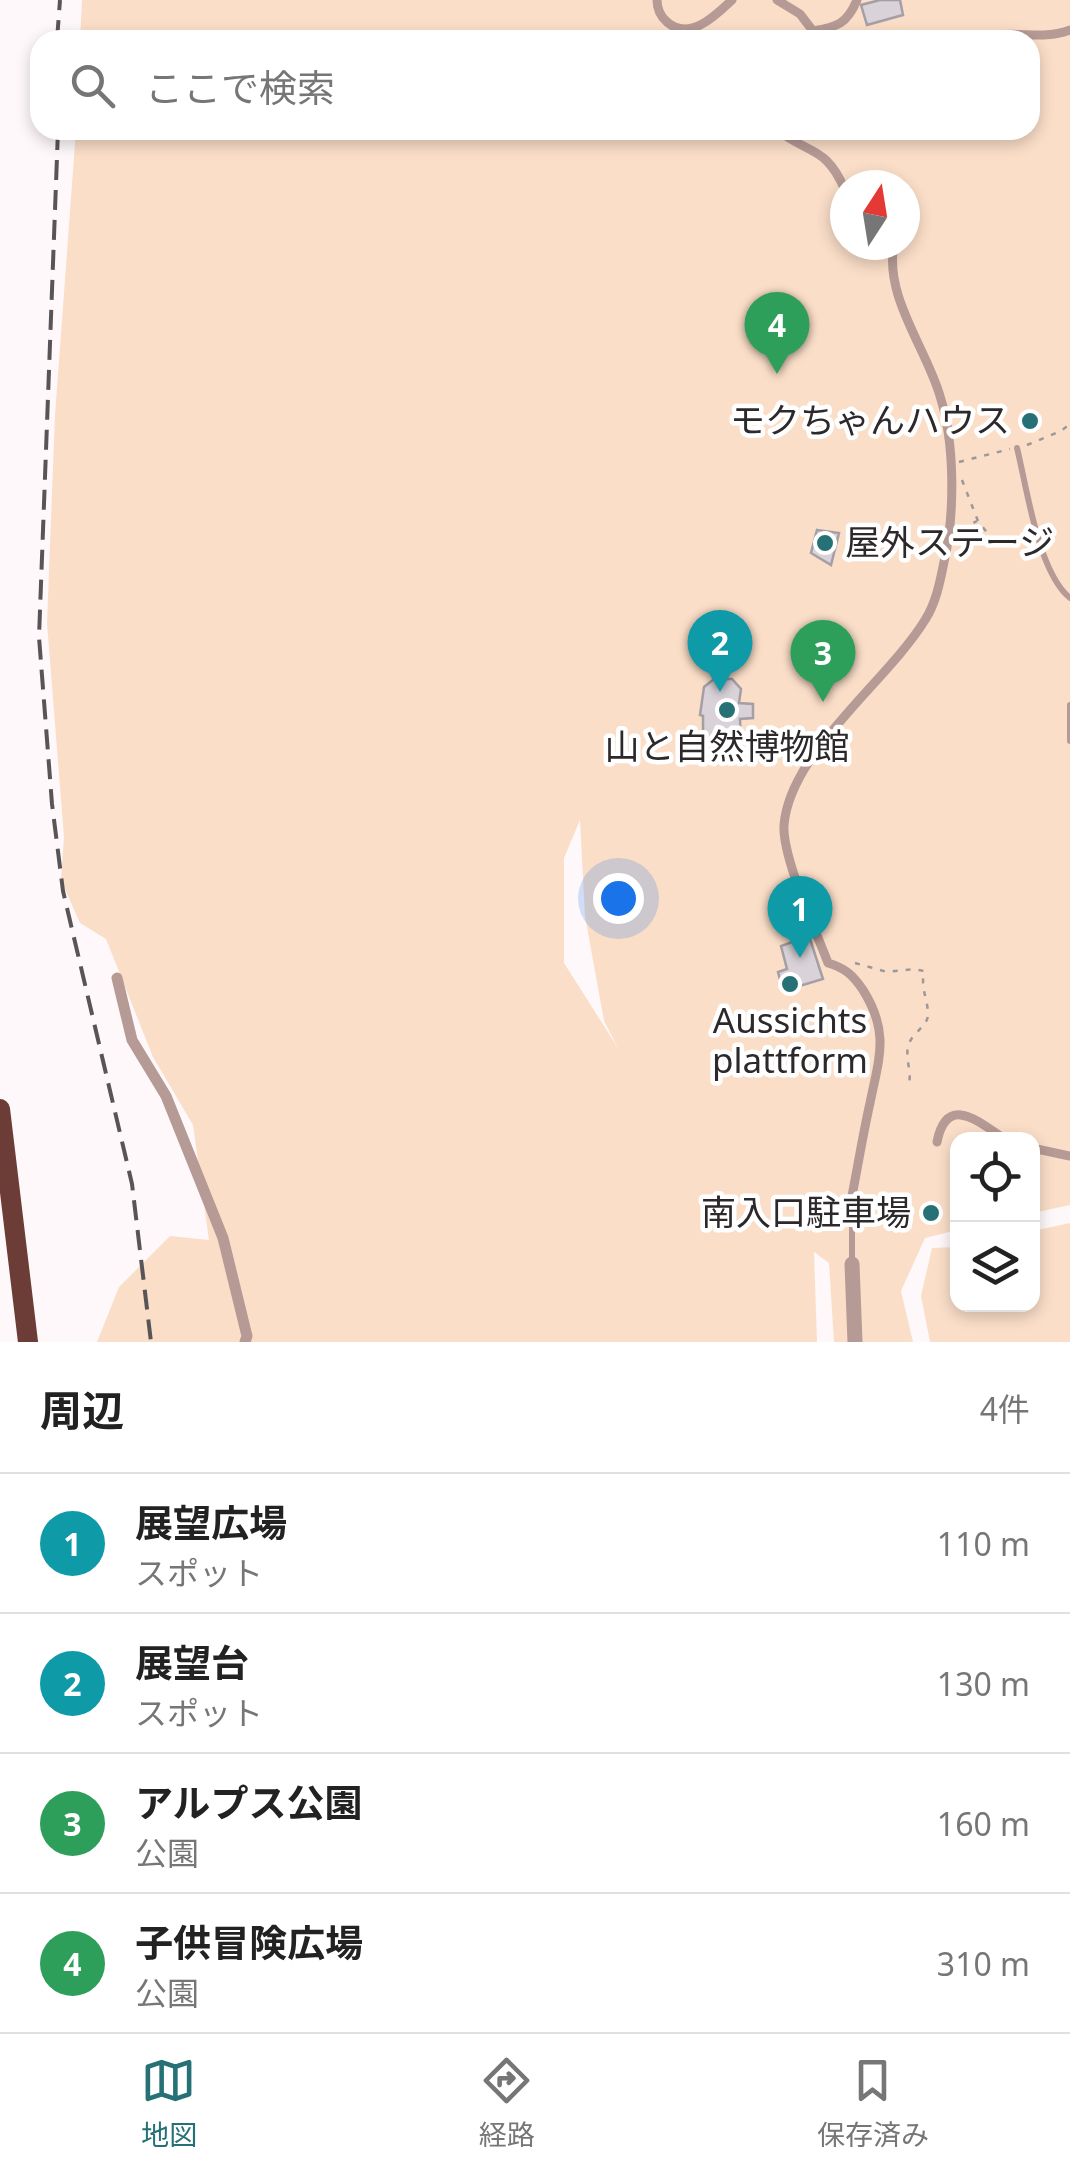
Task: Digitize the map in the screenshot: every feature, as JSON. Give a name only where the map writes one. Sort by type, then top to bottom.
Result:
[{"type":"highway","points":[[0,1109],[28,1342]]},
{"type":"street","points":[[657,0],[656,8],[666,21],[678,29],[696,29],[732,0]]},
{"type":"street","points":[[777,0],[800,14],[809,30]]},
{"type":"street","points":[[829,30],[850,18],[857,0]]},
{"type":"street","points":[[1040,37],[1050,38],[1070,30]]},
{"type":"street","points":[[798,140],[818,150],[835,170]]},
{"type":"street","points":[[852,1196],[882,1037],[876,1011],[861,986],[846,968],[828,963],[792,863],[784,826],[795,787],[820,747],[894,664],[928,617],[946,556],[951,464],[946,418],[940,393],[893,280],[894,260]]},
{"type":"street","points":[[116,978],[132,1040],[166,1096],[223,1238],[247,1336],[245,1342]]},
{"type":"street","points":[[937,1142],[940,1127],[952,1116],[968,1114],[994,1132]]},
{"type":"street","points":[[1040,1150],[1070,1156]]},
{"type":"street","points":[[852,1264],[855,1342]]},
{"type":"lane","points":[[1017,448],[1044,554],[1058,588],[1070,598]]},
{"type":"lane","points":[[1070,705],[1070,741]]},
{"type":"lane","points":[[852,1196],[852,1264]]},
{"type":"path","points":[[951,464],[992,540]]},
{"type":"path","points":[[967,528],[978,520]]},
{"type":"path","points":[[828,963],[862,963],[887,972],[914,968],[924,971],[921,989],[929,1013],[926,1024],[910,1040],[907,1049],[912,1070],[909,1084]]},
{"type":"shaded area","points":[[82,0],[1070,0],[1070,1205],[1040,1211],[1040,1132],[950,1132],[950,1232],[925,1238],[901,1291],[913,1342],[834,1342],[829,1263],[814,1252],[817,1342],[97,1342],[119,1287],[170,1236],[209,1240],[193,1125],[153,1057],[106,939],[80,923],[61,880],[64,837],[47,623],[55,415],[75,140],[1040,140],[1040,30],[80,30]],"holes":[[[580,820],[585,916],[604,1021],[618,1048],[564,963],[564,858]]]},
{"type":"shaded area","points":[[1070,1223],[1070,1342],[930,1342],[921,1296],[932,1248],[950,1247],[950,1312],[1040,1312],[1040,1229]]},
{"type":"building","points":[[900,0],[903,15],[867,25],[861,5]]},
{"type":"building","name":"屋外ステージ","points":[[817,530],[839,533],[831,565],[811,553]]},
{"type":"building","name":"山と自然博物館","points":[[714,679],[732,679],[741,689],[739,703],[753,704],[753,718],[740,719],[741,750],[703,750],[700,715],[704,687]]},
{"type":"building","points":[[809,936],[823,979],[783,991],[778,972],[787,969],[781,946]]},
{"type":"railway","points":[[58,30],[60,0]]},
{"type":"railway","points":[[58,140],[39,637],[63,891],[132,1184],[151,1342]]},
{"type":"place","name":"子供冒険広場","points":[[777,374]]},
{"type":"place","name":"モクちゃんハウス","points":[[1030,421]]},
{"type":"place","name":"屋外ステージ","points":[[825,543]]},
{"type":"place","name":"展望台","points":[[720,692]]},
{"type":"place","name":"アルプス公園","points":[[823,702]]},
{"type":"place","name":"山と自然博物館","points":[[727,710]]},
{"type":"place","name":"展望広場","points":[[800,958]]},
{"type":"place","name":"Aussichts plattform","points":[[790,984]]},
{"type":"place","name":"南入口駐車場","points":[[931,1213]]}]
